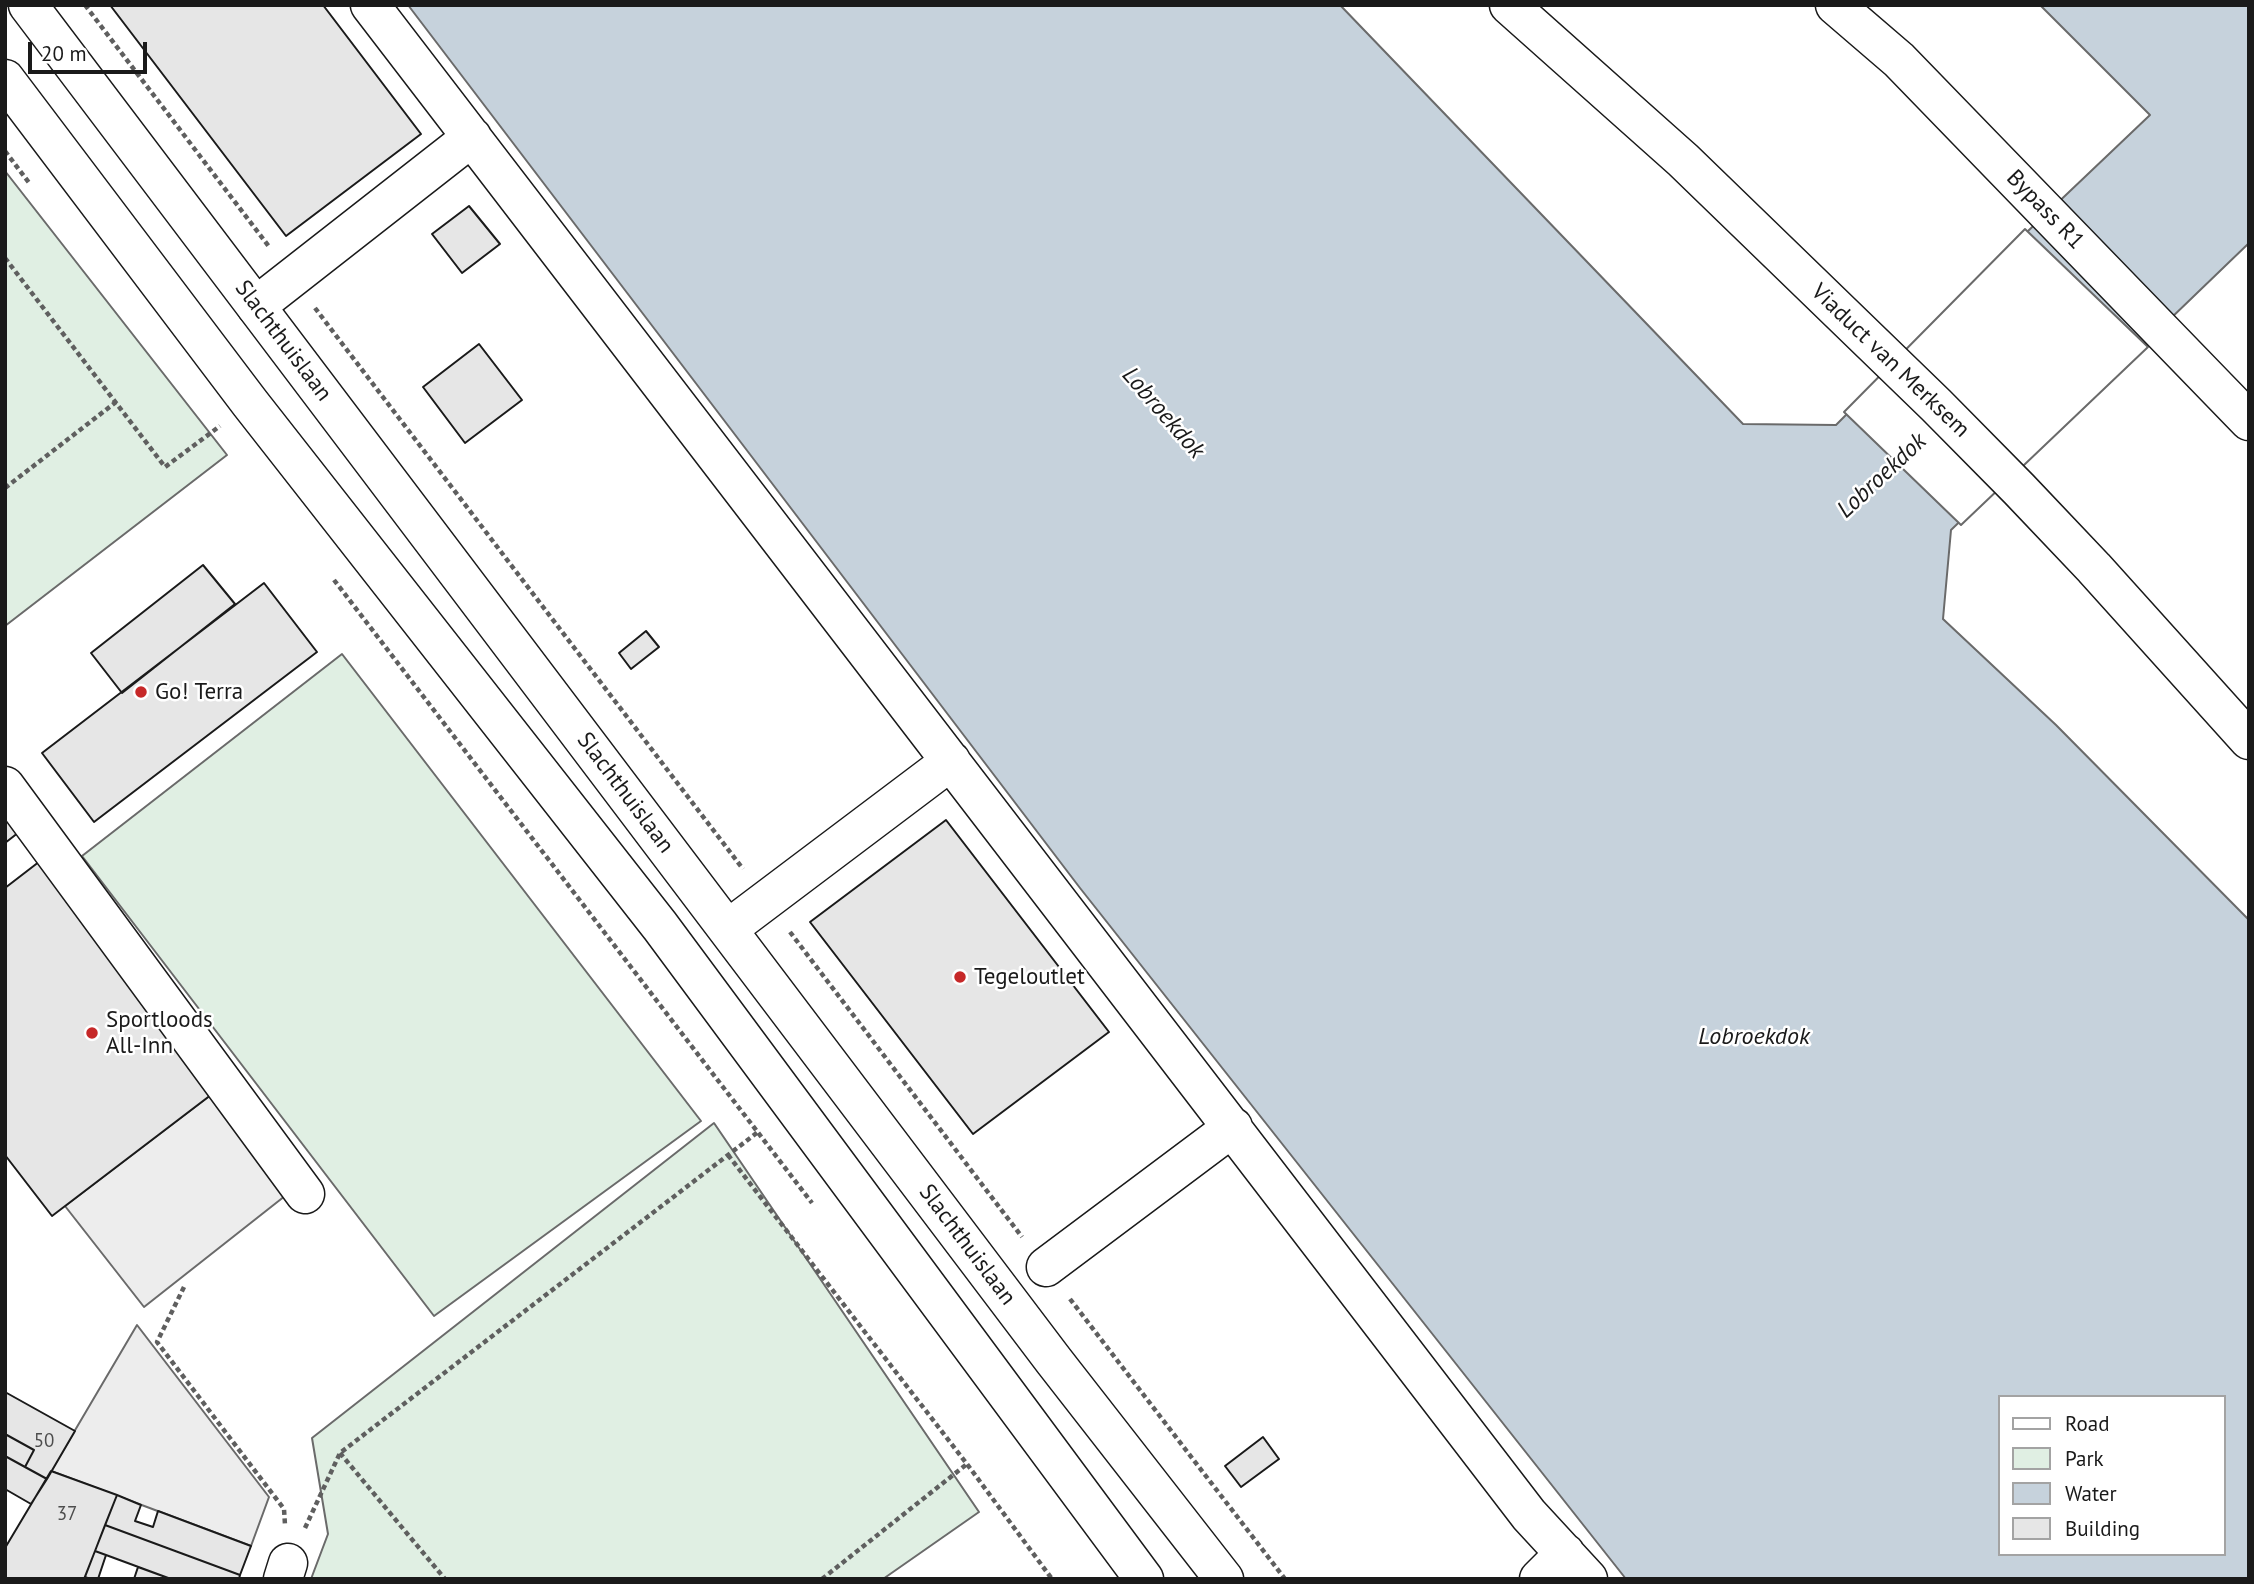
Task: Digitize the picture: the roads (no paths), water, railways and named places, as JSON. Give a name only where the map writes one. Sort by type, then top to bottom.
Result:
[{"type":"main road","name":"Slachthuislaan","points":[[28,5],[1054,1361],[1224,1579]]},
{"type":"main road","points":[[370,5],[1233,1127],[1529,1515],[1564,1570]]},
{"type":"main road","name":"Viaduct van Merksem","points":[[1509,5],[1683,160],[1936,405],[2085,558],[2249,740]]},
{"type":"main road","name":"Bypass R1","points":[[1835,5],[1899,60],[2249,421]]},
{"type":"main road","points":[[5,79],[250,403],[660,926],[1144,1579]]},
{"type":"main road","points":[[256,306],[472,137]]},
{"type":"main road","points":[[729,929],[951,761]]},
{"type":"main road","points":[[5,786],[305,1194]]},
{"type":"main road","points":[[1046,1267],[1233,1127]]},
{"type":"water","name":"Lobroekdok","points":[[408,5],[1340,5],[1743,424],[1836,425],[2028,231],[2150,115],[2040,5],[2249,5],[2249,243],[1951,530],[1943,619],[2056,725],[2249,920],[2249,1579],[1626,1579],[1080,888]]},
{"type":"place","name":"Go! Terra","points":[[141,692]]},
{"type":"place","name":"Tegeloutlet","points":[[960,977]]},
{"type":"place","name":"Sportloods All-Inn","points":[[92,1033]]}]
